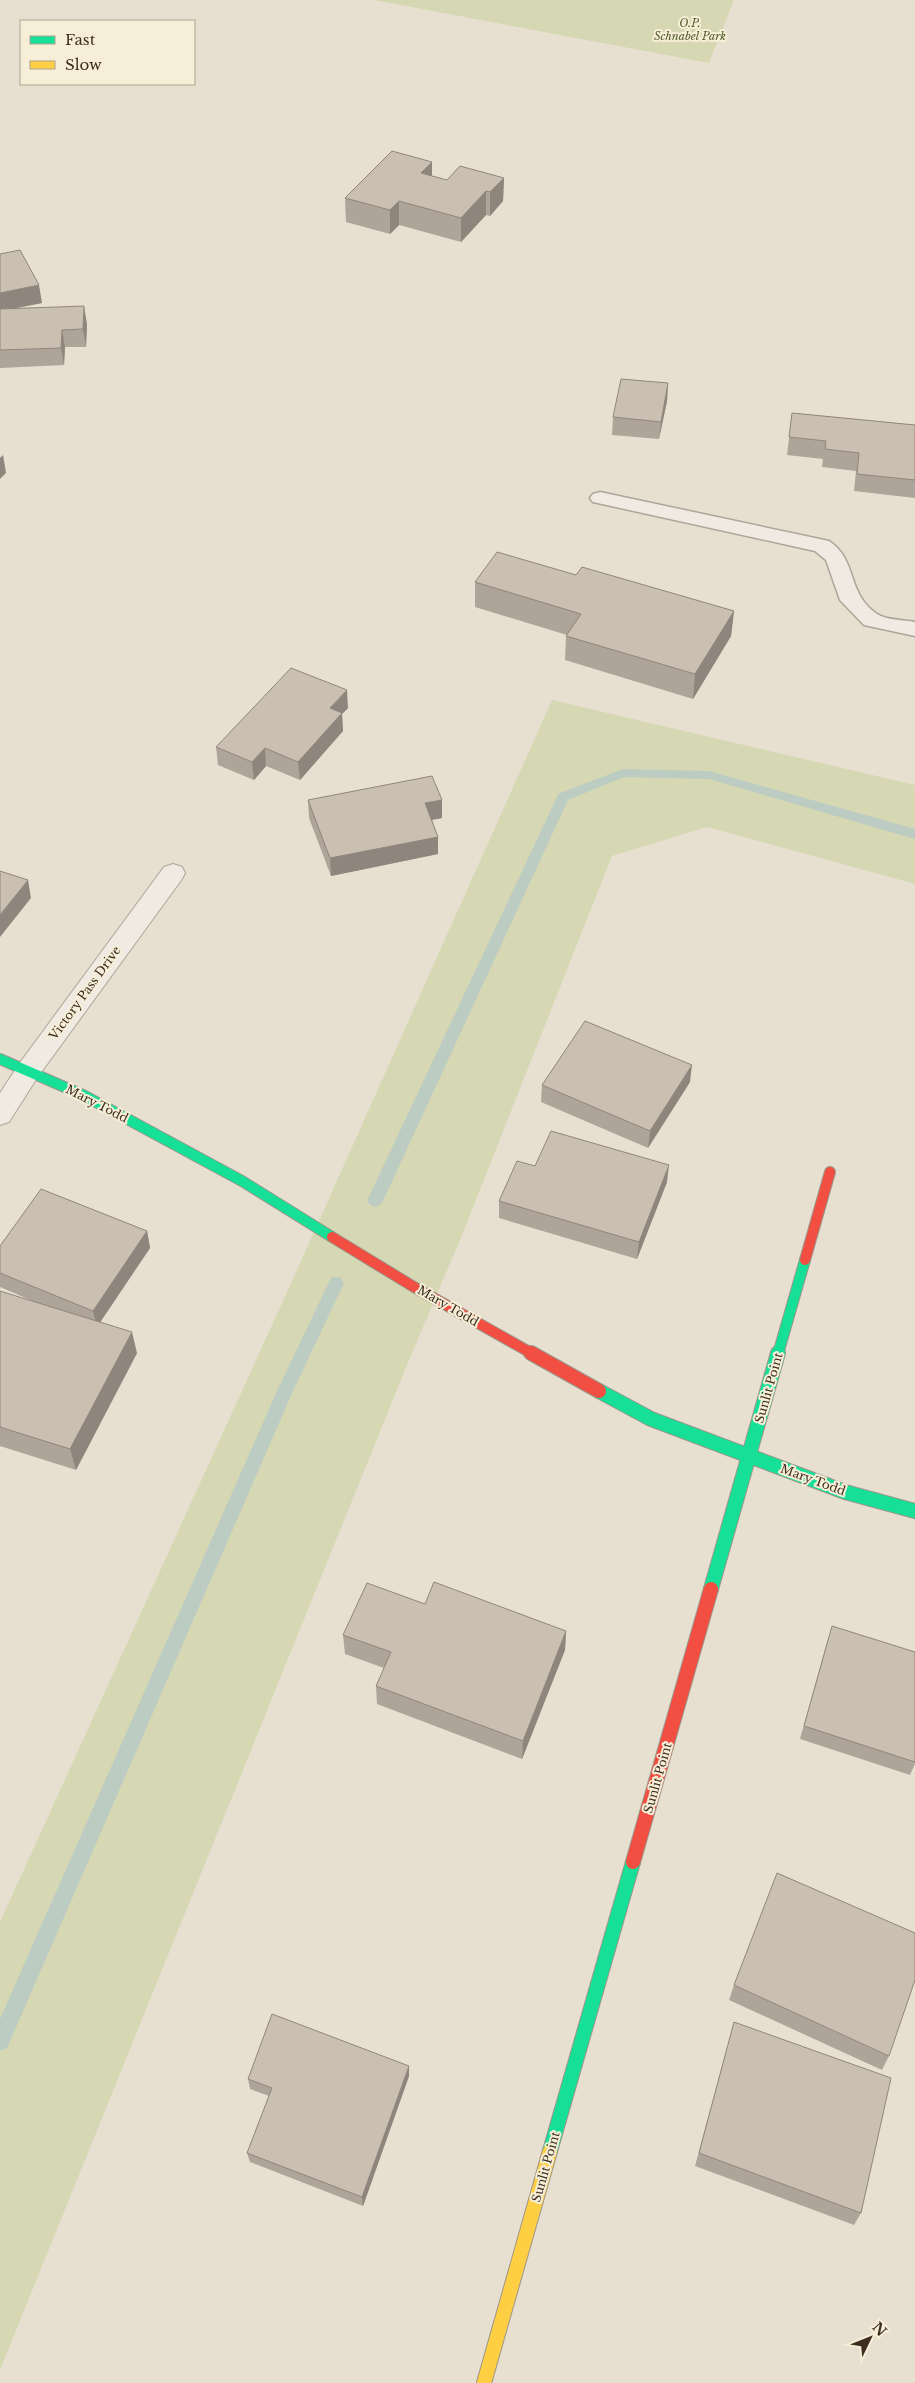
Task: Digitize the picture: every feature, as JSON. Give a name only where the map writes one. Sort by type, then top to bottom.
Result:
[{"type":"street","name":"Victory Pass Drive","points":[[0,1115],[28,1071],[174,873]]},
{"type":"street","name":"Mary Todd","points":[[0,1059],[83,1095],[242,1181],[414,1287],[651,1419],[845,1492],[915,1511]]},
{"type":"street","name":"Sunlit Point","points":[[484,2383],[830,1172]]},
{"type":"lane","points":[[600,498],[822,546],[836,558],[847,595],[871,620],[915,629]]},
{"type":"green space","name":"O.P. Schnabel Park","points":[[374,0],[734,0],[709,63]]},
{"type":"green space","points":[[552,700],[915,785],[915,884],[707,827],[612,856],[462,1235],[407,1365],[0,2370],[0,1922],[293,1279]]},
{"type":"building","points":[[392,151],[432,162],[421,173],[447,180],[460,166],[504,178],[490,192],[486,191],[461,218],[399,201],[390,210],[345,198]]},
{"type":"building","points":[[20,250],[39,285],[0,293],[0,254]]},
{"type":"building","points":[[84,306],[83,329],[62,330],[61,348],[0,350],[0,309]]},
{"type":"building","points":[[621,379],[668,383],[661,422],[613,417]]},
{"type":"building","points":[[792,413],[915,425],[915,480],[857,474],[859,453],[825,449],[826,441],[789,437]]},
{"type":"building","points":[[497,552],[576,575],[582,567],[734,611],[695,674],[566,636],[581,614],[475,582]]},
{"type":"building","points":[[291,668],[347,690],[330,708],[342,713],[298,762],[265,748],[252,762],[216,747]]},
{"type":"building","points":[[432,776],[442,800],[425,803],[438,837],[330,858],[308,800]]},
{"type":"building","points":[[0,871],[28,880],[0,915]]},
{"type":"building","points":[[585,1021],[692,1065],[650,1131],[542,1085]]},
{"type":"building","points":[[551,1131],[669,1165],[639,1242],[499,1201],[517,1161],[535,1166]]},
{"type":"building","points":[[41,1189],[147,1231],[93,1311],[0,1273],[0,1246]]},
{"type":"building","points":[[0,1291],[132,1332],[70,1449],[0,1427]]},
{"type":"building","points":[[434,1582],[566,1631],[523,1741],[376,1686],[391,1652],[343,1635],[367,1583],[425,1604]]},
{"type":"building","points":[[832,1626],[915,1652],[915,1762],[804,1726]]},
{"type":"building","points":[[777,1873],[915,1933],[915,1980],[889,2056],[734,1985]]},
{"type":"building","points":[[272,2014],[409,2066],[362,2197],[247,2153],[272,2088],[248,2079]]},
{"type":"building","points":[[734,2022],[891,2078],[861,2213],[699,2153]]},
{"type":"waterway","points":[[375,1201],[563,797],[623,773],[709,775],[915,834]]},
{"type":"waterway","points":[[0,2041],[285,1391],[336,1283]]},
{"type":"traffic: fast","points":[[0,1059],[83,1095],[242,1181],[332,1237]]},
{"type":"traffic: fast","points":[[711,1589],[805,1260]]},
{"type":"traffic: fast","points":[[599,1391],[651,1419],[845,1492],[915,1511]]},
{"type":"traffic: fast","points":[[550,2151],[633,1862]]},
{"type":"traffic: slow","points":[[484,2383],[550,2151]]},
{"type":"traffic: jam","points":[[805,1260],[830,1172]]},
{"type":"traffic: jam","points":[[332,1237],[414,1287],[599,1391]]},
{"type":"traffic: jam","points":[[633,1862],[711,1589]]}]
